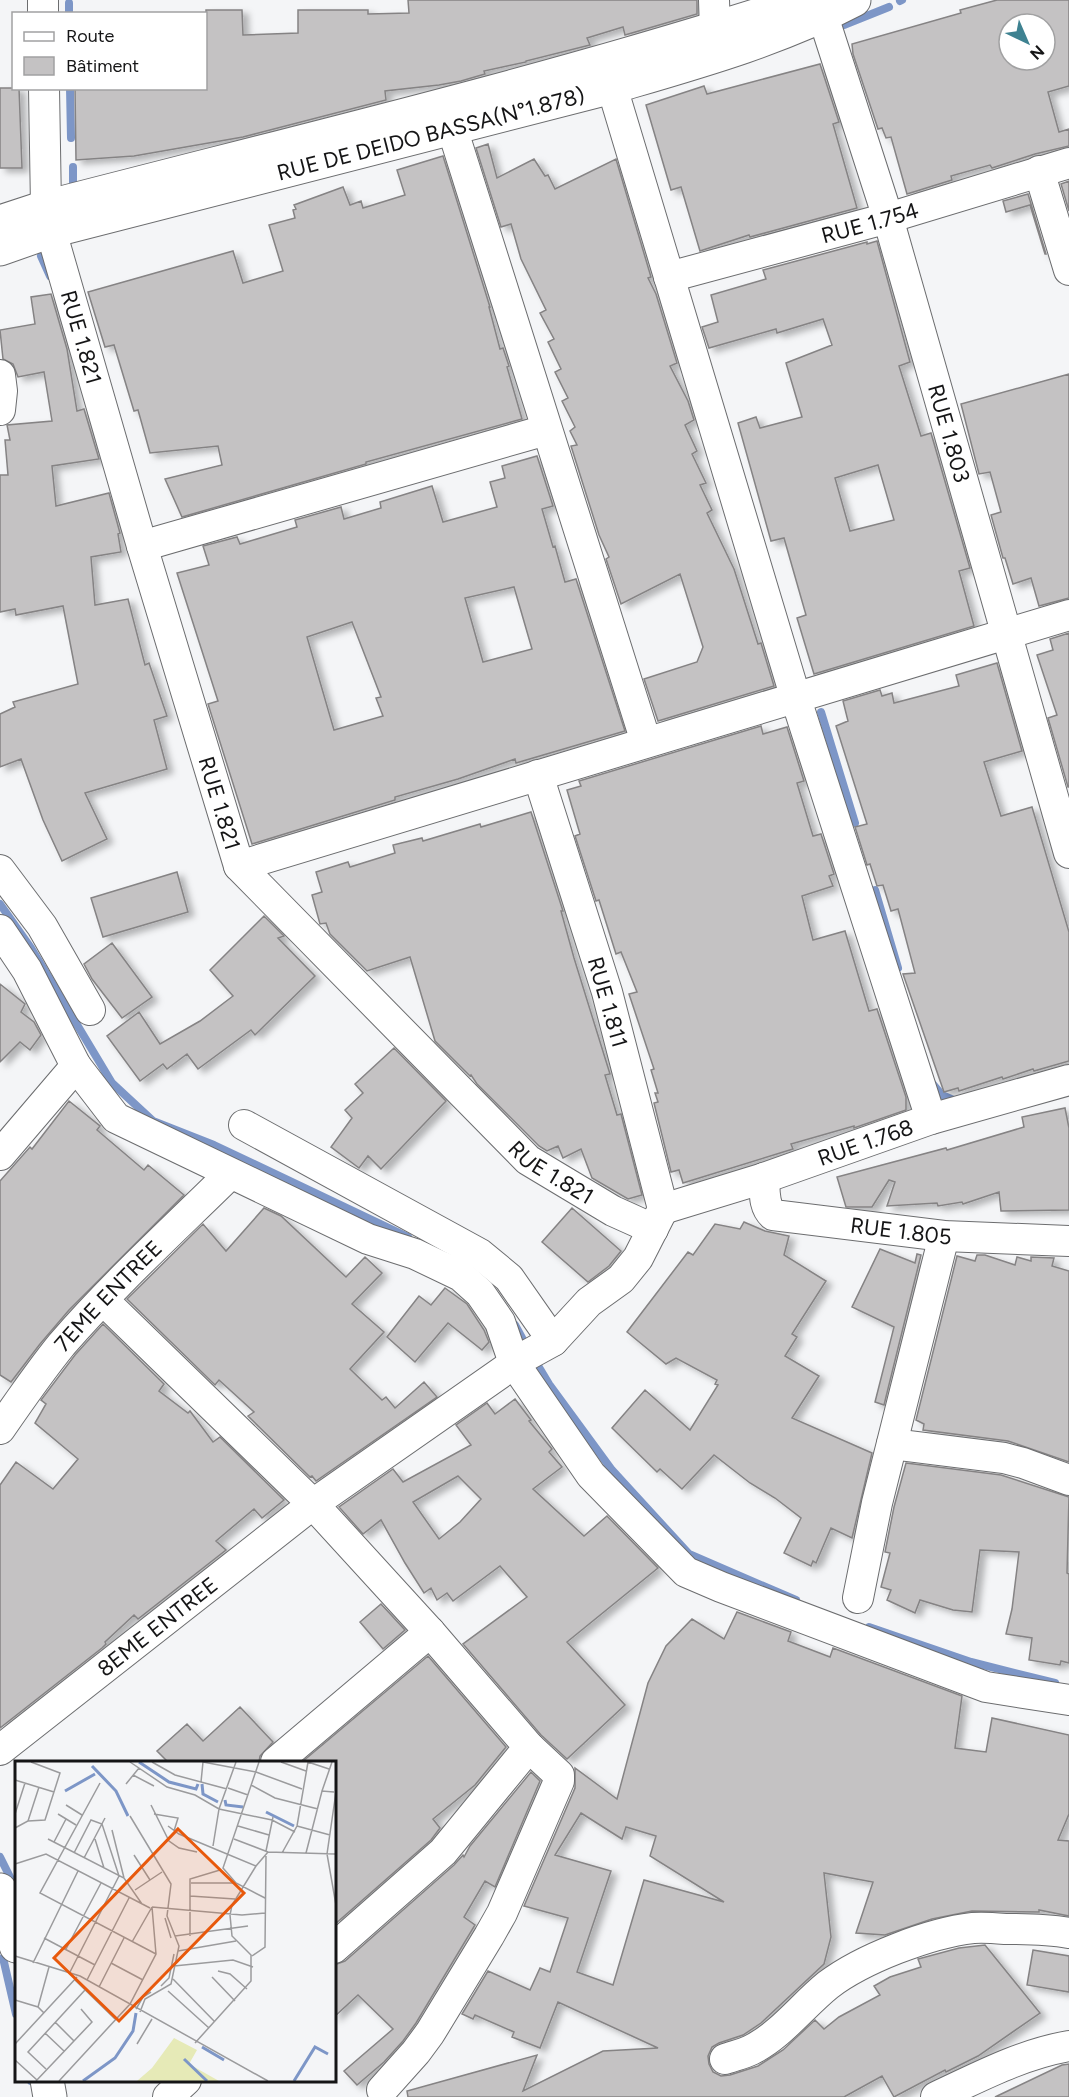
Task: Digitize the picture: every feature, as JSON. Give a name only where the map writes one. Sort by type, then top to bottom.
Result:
[{"type":"main road","name":"RUE DE DEIDO BASSA(N°1.878)","points":[[0,249],[49,219],[480,95],[714,15],[814,8],[854,0]]},
{"type":"main road","name":"RUE DE DEIDO BASSA(N°1.878)","points":[[0,222],[49,219],[452,128],[612,87],[696,62],[814,8]]},
{"type":"main road","points":[[0,1890],[15,1942]]},
{"type":"main road","points":[[47,2082],[50,2097]]},
{"type":"street","name":"RUE 1.803","points":[[814,8],[888,218],[1069,853]]},
{"type":"street","points":[[612,87],[796,699],[931,1119]]},
{"type":"street","name":"RUE 1.821","points":[[44,90],[49,219],[142,546],[239,866],[528,1160],[613,1211],[658,1219]]},
{"type":"street","points":[[452,128],[646,742]]},
{"type":"street","name":"RUE 1.754","points":[[669,277],[888,218],[1069,163]]},
{"type":"street","points":[[1039,171],[1069,270]]},
{"type":"street","points":[[0,375],[2,391],[0,410]]},
{"type":"street","points":[[142,546],[546,430]]},
{"type":"street","points":[[239,866],[1069,615]]},
{"type":"street","name":"RUE 1.811","points":[[538,775],[606,992],[658,1219]]},
{"type":"street","points":[[0,870],[42,926],[90,1010]]},
{"type":"street","points":[[0,930],[27,970],[76,1066],[116,1118],[368,1239],[415,1254],[460,1276],[480,1293],[500,1322],[531,1353]]},
{"type":"street","points":[[0,1155],[76,1066]]},
{"type":"street","name":"RUE 1.768","points":[[658,1219],[764,1178],[931,1119],[1069,1080]]},
{"type":"street","points":[[244,1125],[480,1254],[509,1278],[531,1353],[591,1475],[686,1572],[986,1687],[1069,1700]]},
{"type":"street","name":"7EME ENTREE","points":[[0,1430],[24,1394],[62,1345],[103,1300],[230,1174]]},
{"type":"street","name":"RUE 1.805","points":[[764,1178],[765,1204],[773,1215],[944,1236],[1069,1240]]},
{"type":"street","name":"8EME ENTREE","points":[[0,1750],[313,1504],[531,1353],[589,1302],[621,1279],[638,1258],[658,1219]]},
{"type":"street","points":[[858,1598],[877,1503],[944,1236]]},
{"type":"street","points":[[103,1300],[313,1504],[430,1632],[529,1747],[556,1772],[559,1781],[502,1913],[430,2033],[417,2052],[382,2090]]},
{"type":"street","points":[[892,1444],[1004,1458],[1069,1480]]},
{"type":"street","points":[[277,1761],[430,1632]]},
{"type":"street","points":[[336,1946],[443,1852],[529,1747]]},
{"type":"street","points":[[725,2059],[750,2051],[772,2036],[827,1986],[843,1975],[909,1945],[939,1935],[973,1928],[1051,1930],[1069,1933]]},
{"type":"street","points":[[936,2097],[1020,2059],[1069,2046]]},
{"type":"street","points":[[168,2097],[184,2082]]},
{"type":"building","points":[[408,0],[697,0],[697,14],[625,35],[623,27],[587,38],[590,45],[484,71],[485,74],[461,81],[385,91],[386,100],[243,137],[134,156],[76,160],[75,90],[207,90],[206,10],[242,10],[243,35],[298,33],[298,10],[368,10],[368,14],[409,13]]},
{"type":"building","points":[[997,0],[1069,0],[1069,86],[1048,92],[1059,132],[1069,129],[1069,146],[992,168],[990,165],[951,176],[952,180],[907,194],[891,137],[886,138],[882,128],[878,129],[853,54],[852,44],[961,13],[960,10]]},
{"type":"building","points":[[820,64],[839,122],[833,124],[857,208],[750,237],[749,235],[700,251],[681,187],[671,190],[646,105],[704,86],[707,94]]},
{"type":"building","points":[[0,88],[12,88],[12,90],[19,90],[22,168],[0,168]]},
{"type":"building","points":[[488,144],[497,178],[534,159],[545,176],[548,175],[555,189],[616,159],[651,277],[648,278],[656,294],[677,363],[670,366],[688,401],[694,420],[685,425],[697,451],[692,454],[706,483],[700,485],[712,510],[707,513],[734,569],[774,686],[658,721],[644,679],[697,662],[703,647],[680,574],[621,604],[606,559],[609,557],[599,535],[571,446],[577,445],[570,431],[575,427],[562,401],[568,398],[555,372],[561,369],[548,342],[554,339],[540,313],[546,310],[521,259],[511,224],[501,227],[476,148]]},
{"type":"building","points":[[443,156],[490,307],[500,349],[503,348],[509,366],[507,367],[522,419],[366,462],[366,464],[182,517],[165,479],[222,465],[218,446],[150,453],[138,410],[134,411],[114,345],[105,347],[88,292],[233,251],[243,283],[283,271],[269,225],[295,218],[294,205],[343,187],[350,205],[361,201],[363,208],[405,195],[397,170]]},
{"type":"building","points":[[1069,181],[1069,211],[1061,184]]},
{"type":"building","points":[[1028,194],[1046,254],[1030,205],[1006,212],[1003,201]]},
{"type":"building","points":[[877,241],[910,362],[899,366],[921,436],[931,433],[970,568],[959,571],[974,626],[814,674],[797,618],[806,615],[784,538],[771,541],[738,423],[756,417],[760,428],[802,417],[786,363],[832,345],[823,319],[777,333],[776,329],[709,348],[702,327],[718,322],[711,295],[766,279],[763,270],[867,242],[867,244]],"holes":[[[878,465],[894,520],[850,531],[835,478]]]},
{"type":"building","points":[[51,294],[67,349],[77,411],[84,409],[99,459],[52,466],[56,506],[109,493],[120,533],[118,534],[121,552],[91,557],[95,605],[128,599],[145,665],[149,663],[167,716],[154,720],[167,769],[85,793],[107,839],[62,861],[43,820],[21,759],[0,767],[0,714],[15,707],[13,702],[78,684],[63,606],[16,615],[15,609],[0,612],[0,475],[8,475],[5,440],[10,440],[7,425],[52,421],[44,372],[18,377],[13,364],[3,359],[0,330],[35,324],[31,297]]},
{"type":"building","points":[[1069,374],[1069,598],[1039,606],[1031,578],[1013,584],[991,515],[1001,512],[990,472],[979,474],[961,404]]},
{"type":"building","points":[[537,456],[553,506],[542,509],[553,547],[555,546],[565,582],[576,579],[625,731],[516,763],[515,759],[458,779],[395,797],[395,800],[252,844],[208,704],[218,701],[177,573],[209,565],[203,546],[237,537],[240,544],[297,527],[295,520],[341,507],[344,519],[381,508],[380,502],[432,486],[443,522],[497,507],[490,482],[505,478],[502,466]],"holes":[[[514,587],[532,649],[483,662],[465,598]],[[352,622],[381,697],[376,698],[383,716],[334,730],[307,637]]]},
{"type":"building","points":[[1069,633],[1068,787],[1048,718],[1057,715],[1037,655],[1053,650],[1050,639]]},
{"type":"building","points":[[997,663],[1022,751],[984,762],[1001,816],[1032,807],[1069,932],[1069,1061],[1003,1079],[1002,1077],[959,1091],[958,1088],[944,1092],[903,974],[915,973],[898,909],[891,911],[883,885],[877,886],[870,864],[867,865],[855,827],[867,824],[836,726],[848,721],[843,701],[880,690],[882,696],[892,693],[894,703],[959,686],[956,675]]},
{"type":"building","points":[[761,726],[763,734],[787,727],[804,781],[797,783],[813,836],[821,834],[834,874],[829,876],[833,886],[802,896],[813,940],[845,931],[869,1011],[877,1009],[906,1097],[906,1110],[854,1128],[854,1126],[791,1144],[793,1149],[683,1183],[679,1170],[671,1172],[654,1103],[658,1102],[655,1093],[658,1093],[651,1070],[654,1069],[629,994],[637,992],[621,952],[616,954],[599,900],[596,901],[575,836],[580,834],[567,790],[581,786],[579,781]]},
{"type":"building","points":[[531,812],[563,911],[561,911],[574,958],[610,1074],[605,1075],[617,1115],[621,1114],[642,1195],[628,1199],[592,1178],[581,1149],[563,1158],[558,1146],[547,1151],[539,1146],[435,1041],[410,957],[367,971],[330,934],[326,923],[320,924],[312,895],[322,892],[316,872],[348,862],[350,867],[395,853],[393,845],[422,838],[423,841]]},
{"type":"building","points":[[177,872],[188,912],[103,937],[91,898]]},
{"type":"building","points":[[264,916],[284,936],[278,938],[315,976],[255,1035],[251,1030],[198,1069],[187,1054],[167,1069],[163,1064],[140,1081],[107,1036],[139,1012],[160,1044],[200,1021],[233,996],[210,970]]},
{"type":"building","points":[[112,943],[152,997],[122,1018],[92,979],[84,964]]},
{"type":"building","points":[[0,984],[25,1004],[21,1012],[34,1022],[41,1035],[30,1050],[20,1042],[0,1062]]},
{"type":"building","points":[[394,1048],[446,1101],[381,1169],[368,1156],[359,1168],[331,1147],[352,1118],[345,1110],[363,1093],[355,1084]]},
{"type":"building","points":[[69,1101],[100,1126],[97,1130],[144,1170],[148,1165],[184,1195],[69,1310],[11,1382],[0,1375],[0,1181],[30,1147],[32,1149]]},
{"type":"building","points":[[1065,1108],[1069,1128],[1069,1210],[1001,1211],[999,1192],[963,1204],[962,1202],[938,1206],[937,1203],[887,1206],[895,1182],[889,1180],[872,1207],[846,1207],[837,1177],[946,1148],[947,1150],[1024,1127],[1022,1117]]},
{"type":"building","points":[[264,1208],[281,1216],[346,1277],[365,1257],[382,1273],[352,1304],[384,1332],[350,1369],[382,1400],[386,1397],[395,1408],[424,1382],[437,1397],[316,1481],[248,1416],[254,1412],[219,1380],[215,1385],[127,1299],[203,1224],[226,1251]]},
{"type":"building","points":[[572,1208],[621,1251],[609,1266],[588,1282],[542,1242]]},
{"type":"building","points":[[744,1222],[765,1231],[789,1236],[784,1255],[826,1281],[792,1334],[797,1337],[785,1356],[819,1376],[792,1418],[872,1453],[852,1538],[831,1528],[816,1563],[813,1561],[811,1566],[784,1553],[801,1518],[714,1455],[682,1489],[660,1469],[657,1472],[612,1428],[645,1390],[690,1430],[718,1385],[715,1384],[717,1380],[676,1358],[666,1364],[627,1332],[688,1252],[693,1255],[715,1224],[740,1229]]},
{"type":"building","points":[[880,1249],[915,1263],[917,1254],[921,1255],[884,1405],[875,1402],[894,1327],[852,1307]]},
{"type":"building","points":[[977,1255],[985,1255],[1015,1265],[1017,1257],[1031,1261],[1031,1257],[1054,1258],[1052,1266],[1069,1271],[1069,1462],[1008,1441],[923,1430],[924,1424],[916,1420],[957,1256],[975,1261]]},
{"type":"building","points":[[445,1288],[467,1304],[489,1342],[482,1350],[448,1323],[415,1362],[387,1337],[419,1296],[431,1305]]},
{"type":"building","points":[[103,1324],[164,1384],[159,1391],[188,1413],[190,1411],[213,1442],[220,1437],[284,1500],[262,1518],[254,1509],[216,1541],[226,1550],[138,1619],[134,1615],[105,1642],[102,1648],[0,1728],[0,1485],[16,1462],[53,1489],[78,1459],[35,1423],[46,1404],[41,1400],[75,1355]]},
{"type":"building","points":[[515,1399],[531,1420],[529,1421],[552,1449],[549,1452],[562,1467],[533,1489],[584,1536],[607,1516],[658,1568],[567,1642],[625,1705],[567,1759],[541,1735],[463,1644],[527,1597],[500,1566],[453,1601],[447,1593],[437,1600],[431,1588],[424,1593],[381,1520],[363,1534],[339,1507],[393,1469],[403,1482],[471,1445],[456,1425],[487,1403],[495,1414]],"holes":[[[458,1476],[481,1499],[460,1522],[439,1539],[413,1502]]]},
{"type":"building","points":[[906,1463],[1001,1475],[1069,1497],[1067,1573],[1069,1574],[1069,1663],[1061,1661],[1060,1665],[1029,1660],[1032,1638],[1006,1634],[1012,1609],[1019,1552],[980,1550],[972,1612],[953,1610],[920,1600],[915,1613],[887,1600],[891,1590],[881,1587],[890,1553],[885,1552]]},
{"type":"building","points":[[381,1604],[405,1630],[383,1649],[360,1622]]},
{"type":"building","points":[[737,1612],[791,1632],[788,1641],[830,1657],[833,1648],[962,1696],[955,1748],[986,1752],[992,1718],[1069,1735],[1069,1814],[1058,1840],[1069,1841],[1069,1916],[1039,1910],[1039,1912],[972,1911],[932,1919],[885,1935],[856,1933],[873,1882],[824,1873],[831,1937],[824,1964],[761,2023],[743,2035],[712,2047],[708,2056],[713,2072],[721,2076],[730,2075],[758,2066],[783,2050],[815,2020],[824,2029],[839,2017],[880,1995],[874,1986],[890,1977],[921,1967],[918,1959],[959,1948],[985,1945],[1040,2013],[978,2056],[946,2072],[945,2070],[894,2097],[882,2076],[844,2097],[408,2097],[407,2091],[537,2055],[523,2091],[603,2051],[658,2048],[558,2002],[540,2048],[512,2037],[514,2032],[475,2015],[473,2019],[462,2014],[488,1971],[530,1990],[540,1968],[550,1972],[568,1918],[524,1906],[575,1788],[575,1768],[617,1799],[648,1683],[666,1646],[692,1619],[724,1639]],"holes":[[[581,1813],[622,1839],[626,1827],[656,1836],[650,1856],[724,1902],[644,1880],[613,1985],[577,1972],[611,1871],[555,1855]]]},
{"type":"building","points":[[428,1656],[506,1747],[475,1785],[433,1819],[440,1828],[431,1840],[336,1923],[336,1761],[303,1761]]},
{"type":"building","points":[[240,1707],[273,1742],[260,1756],[259,1761],[167,1761],[157,1751],[187,1724],[203,1741]]},
{"type":"building","points":[[531,1772],[540,1781],[495,1887],[485,1881],[464,1917],[475,1925],[403,2041],[384,2062],[357,2085],[344,2071],[393,2029],[358,1995],[336,2015],[336,1964],[345,1961],[463,1855],[464,1857],[470,1846]]},
{"type":"building","points":[[1033,1950],[1069,1956],[1069,1992],[1027,1985]]},
{"type":"building","points":[[1069,2064],[1069,2097],[995,2097],[1062,2065]]},
{"type":"waterway","points":[[69,3],[69,12]]},
{"type":"waterway","points":[[844,25],[889,7]]},
{"type":"waterway","points":[[70,90],[71,138]]},
{"type":"waterway","points":[[73,167],[73,184],[81,186]]},
{"type":"waterway","points":[[41,256],[50,276]]},
{"type":"waterway","points":[[821,712],[855,823]]},
{"type":"waterway","points":[[875,890],[898,968]]},
{"type":"waterway","points":[[0,904],[31,948],[112,1083],[153,1121],[214,1145],[408,1237]]},
{"type":"waterway","points":[[932,1083],[942,1095],[958,1102]]},
{"type":"waterway","points":[[515,1325],[528,1349]]},
{"type":"waterway","points":[[534,1359],[549,1384],[612,1470],[689,1554],[796,1600]]},
{"type":"waterway","points":[[869,1627],[971,1662],[1055,1683]]},
{"type":"waterway","points":[[0,1857],[14,1885]]},
{"type":"waterway","points":[[3,1958],[15,2010]]}]
